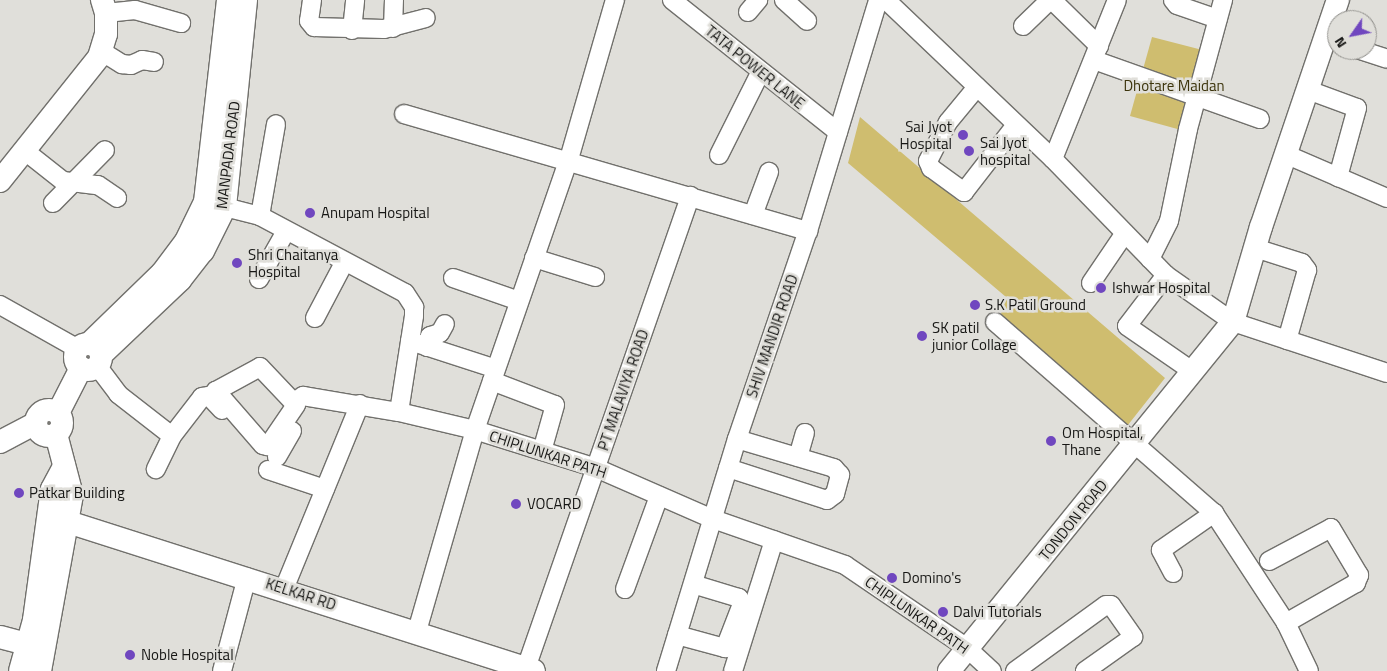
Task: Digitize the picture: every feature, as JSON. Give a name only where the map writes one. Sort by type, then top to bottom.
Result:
[{"type":"street","name":"MANPADA ROAD","points":[[215,204],[228,0]]},
{"type":"street","name":"MANPADA ROAD","points":[[57,424],[89,356],[180,280],[203,251],[215,204],[246,0]]},
{"type":"street","points":[[312,0],[310,25],[352,30],[393,28],[426,18]]},
{"type":"street","points":[[352,30],[355,0]]},
{"type":"street","points":[[393,28],[394,0]]},
{"type":"street","points":[[417,631],[475,430],[569,159],[616,0]]},
{"type":"street","name":"TATA POWER LANE","points":[[672,0],[760,73],[838,132]]},
{"type":"street","points":[[784,0],[807,21]]},
{"type":"street","name":"SHIV MANDIR ROAD","points":[[666,671],[737,439],[808,231],[878,0]]},
{"type":"street","points":[[886,0],[1053,159],[1166,275],[1233,322],[1387,373]]},
{"type":"street","points":[[1023,26],[1051,0],[1097,53],[1196,97],[1260,119]]},
{"type":"street","points":[[1053,159],[1117,0]]},
{"type":"street","points":[[1173,0],[1177,5],[1218,19]]},
{"type":"street","points":[[1150,258],[1169,221],[1196,97],[1223,0]]},
{"type":"street","points":[[0,181],[102,51],[104,6],[135,10],[181,23]]},
{"type":"street","points":[[1233,322],[1285,154],[1308,90],[1327,50]]},
{"type":"street","points":[[102,51],[122,64],[131,65],[142,60],[154,62]]},
{"type":"street","points":[[719,156],[760,73]]},
{"type":"street","points":[[977,88],[948,122],[928,161],[931,168],[964,192],[1016,125]]},
{"type":"street","points":[[1308,90],[1357,108],[1338,177]]},
{"type":"street","points":[[404,114],[569,159],[808,231]]},
{"type":"street","points":[[260,216],[276,124]]},
{"type":"street","points":[[53,203],[105,150]]},
{"type":"street","points":[[24,151],[56,178],[102,186],[117,198]]},
{"type":"street","points":[[1285,154],[1387,198]]},
{"type":"street","points":[[754,215],[769,172]]},
{"type":"street","name":"PT MALAVIYA ROAD","points":[[530,670],[596,468],[690,196]]},
{"type":"street","points":[[215,204],[260,216],[344,263],[404,293],[410,299],[419,344],[399,412]]},
{"type":"street","points":[[259,280],[286,231]]},
{"type":"street","points":[[1097,282],[1128,236]]},
{"type":"street","points":[[1255,248],[1302,263],[1307,270],[1287,340]]},
{"type":"street","points":[[534,258],[595,277]]},
{"type":"street","points":[[315,318],[344,263]]},
{"type":"street","points":[[1166,275],[1127,326],[1192,371]]},
{"type":"street","points":[[454,278],[520,301]]},
{"type":"street","points":[[0,305],[89,356],[118,394],[172,436]]},
{"type":"street","points":[[995,322],[1214,513],[1286,623],[1308,671]]},
{"type":"street","name":"TONDON ROAD","points":[[949,671],[1233,322]]},
{"type":"street","points":[[419,344],[430,336],[440,333],[445,324]]},
{"type":"street","points":[[419,344],[494,375],[555,405],[542,451]]},
{"type":"street","points":[[260,366],[302,399],[268,446],[263,445],[216,392],[260,366]]},
{"type":"street","points":[[156,469],[172,436],[202,397],[209,396],[260,451]]},
{"type":"street","points":[[302,399],[273,464],[325,489]]},
{"type":"street","name":"CHIPLUNKAR PATH","points":[[302,399],[360,404],[475,430],[596,468],[713,519],[845,565],[967,648],[992,671]]},
{"type":"street","points":[[284,589],[360,404]]},
{"type":"street","points":[[0,442],[36,423],[42,434],[57,424],[64,466],[72,495],[40,671]]},
{"type":"street","points":[[798,457],[804,433]]},
{"type":"street","points":[[728,468],[827,500],[831,498],[840,475],[838,471],[798,457],[737,439]]},
{"type":"street","points":[[20,671],[28,644],[52,488],[64,466]]},
{"type":"street","points":[[625,589],[659,496]]},
{"type":"street","points":[[1173,573],[1161,550],[1214,513]]},
{"type":"street","name":"KELKAR RD","points":[[68,522],[417,631],[530,670]]},
{"type":"street","points":[[1269,561],[1331,528],[1359,575],[1356,583],[1286,623]]},
{"type":"street","points":[[753,574],[769,539]]},
{"type":"street","points":[[733,671],[769,539]]},
{"type":"street","points":[[222,671],[247,577]]},
{"type":"street","points":[[694,580],[744,594]]},
{"type":"street","points":[[677,635],[725,648],[742,604],[739,598],[694,580]]},
{"type":"street","points":[[1015,671],[1106,605],[1111,605],[1133,637],[1085,671]]},
{"type":"street","points":[[0,637],[28,644]]},
{"type":"green space","name":"Dhotare Maidan","points":[[1152,37],[1214,53],[1209,98],[1192,133],[1130,116]]},
{"type":"green space","points":[[860,117],[1165,378],[1124,430],[999,321],[1006,297],[848,163]]},
{"type":"place","name":"Sai Jyot Hospital","points":[[963,135]]},
{"type":"place","name":"Sai Jyot hospital","points":[[969,151]]},
{"type":"place","name":"Anupam Hospital","points":[[310,213]]},
{"type":"place","name":"Shri Chaitanya Hospital","points":[[237,263]]},
{"type":"place","name":"Ishwar Hospital","points":[[1101,288]]},
{"type":"place","name":"S.K Patil Ground","points":[[975,305]]},
{"type":"place","name":"SK patil junior Collage","points":[[922,336]]},
{"type":"place","name":"Om Hospital, Thane","points":[[1051,441]]},
{"type":"place","name":"Patkar Building","points":[[19,493]]},
{"type":"place","name":"VOCARD","points":[[516,504]]},
{"type":"place","name":"Domino's","points":[[892,578]]},
{"type":"place","name":"Dalvi Tutorials","points":[[943,612]]},
{"type":"place","name":"Noble Hospital","points":[[130,655]]}]
